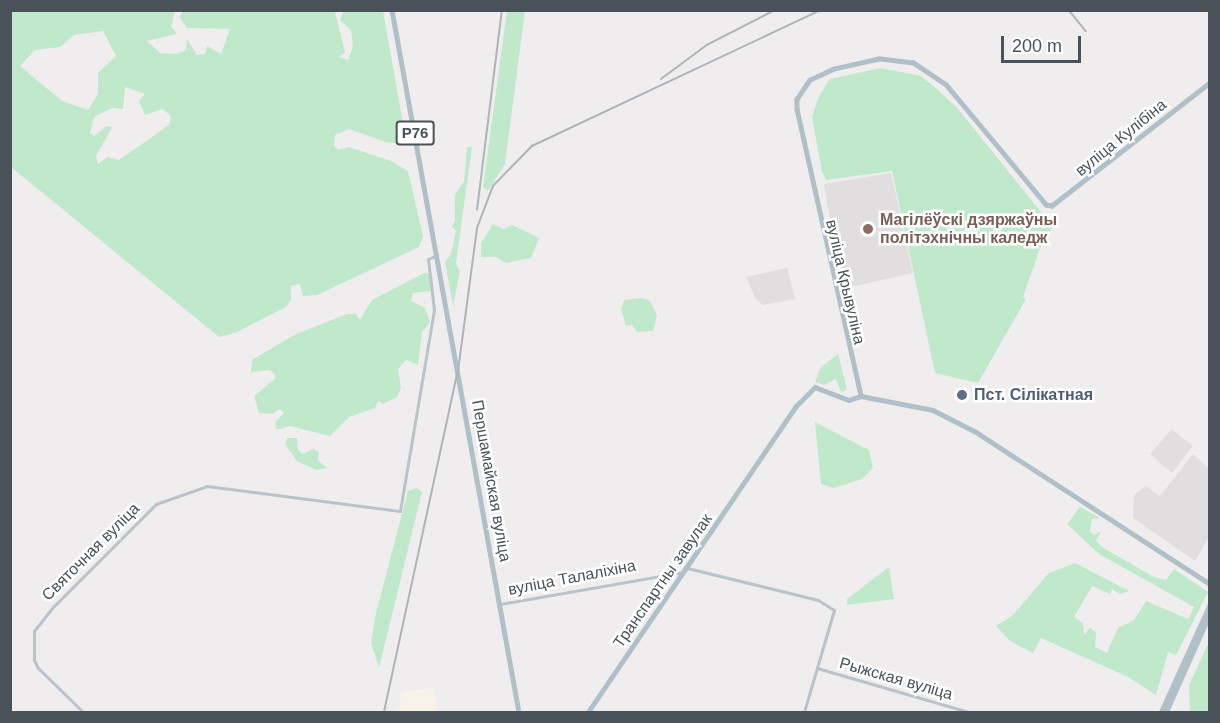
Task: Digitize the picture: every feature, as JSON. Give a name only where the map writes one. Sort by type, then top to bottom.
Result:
[{"type":"main road","name":"Р76","points":[[393,10],[437,255]]},
{"type":"main road","name":"вуліца Крывуліна","points":[[861,396],[802,144],[797,99],[810,80],[834,69],[879,59],[919,66],[946,85],[1046,205]]},
{"type":"main road","name":"вуліца Кулібіна","points":[[1046,205],[1064,199],[1209,83]]},
{"type":"main road","name":"Першамайская вуліца","points":[[437,255],[519,712]]},
{"type":"main road","name":"Транспартны завулак","points":[[588,712],[686,570],[756,461],[795,407],[815,387],[849,400],[861,396]]},
{"type":"main road","points":[[861,396],[933,410],[976,432],[1209,584]]},
{"type":"main road","points":[[1161,712],[1209,604]]},
{"type":"main road","points":[[1166,712],[1209,614]]},
{"type":"street","name":"Святочная вуліца","points":[[83,712],[38,668],[34,660],[34,631],[156,504],[207,486],[377,510],[396,512],[401,508],[406,459],[434,310],[428,259],[437,255]]},
{"type":"street","name":"вуліца Талаліхіна","points":[[500,604],[686,570]]},
{"type":"street","points":[[686,570],[818,600],[834,610],[804,712]]},
{"type":"street","name":"Рыжская вуліца","points":[[817,668],[968,712]]},
{"type":"shaded area","name":"Магілёўскі дзяржаўны політэхнічны каледж","points":[[891,173],[913,273],[842,289],[824,184]]},
{"type":"shaded area","points":[[787,268],[795,299],[763,305],[755,298],[746,277]]},
{"type":"shaded area","points":[[1172,429],[1193,446],[1172,473],[1150,454]]},
{"type":"shaded area","points":[[1193,454],[1210,470],[1209,537],[1195,561],[1133,518],[1134,495],[1146,486],[1160,496]]},
{"type":"shaded area","points":[[434,687],[437,712],[399,712],[401,693]]},
{"type":"green space","points":[[10,11],[175,11],[171,26],[177,34],[147,41],[160,53],[177,54],[186,50],[187,39],[197,55],[205,54],[207,46],[221,54],[230,29],[187,28],[179,17],[183,11],[383,11],[406,140],[403,144],[386,142],[349,129],[335,135],[334,145],[338,150],[349,147],[391,161],[408,171],[423,236],[419,247],[317,295],[303,296],[300,284],[291,286],[291,300],[286,307],[235,333],[219,337],[11,167]],"holes":[[[335,12],[343,12],[340,20],[351,30],[353,46],[348,60],[339,57],[345,52]],[[103,31],[116,56],[98,73],[98,94],[88,110],[62,101],[20,66],[35,50],[60,47],[74,35]],[[125,87],[145,94],[139,101],[145,115],[163,109],[171,116],[169,125],[119,160],[108,157],[98,164],[96,156],[112,127],[107,126],[94,136],[90,133],[94,117],[112,108],[123,109]]]},
{"type":"green space","points":[[507,11],[525,11],[505,164],[488,191],[483,187]]},
{"type":"green space","points":[[881,68],[921,76],[938,90],[958,109],[1053,227],[1040,248],[1023,297],[1026,299],[978,383],[935,373],[892,171],[826,180],[822,172],[812,117],[819,96],[830,79]]},
{"type":"green space","points":[[467,147],[472,147],[456,263],[460,272],[453,306],[445,262],[451,254],[456,231],[452,227],[455,220],[455,195],[464,181]]},
{"type":"green space","points":[[493,224],[504,229],[512,225],[539,238],[531,258],[506,263],[496,257],[481,257],[481,243]]},
{"type":"green space","points":[[424,273],[430,274],[431,291],[413,293],[411,301],[425,308],[430,322],[422,332],[418,365],[406,360],[398,369],[401,388],[397,397],[383,404],[378,401],[375,408],[349,417],[330,436],[290,426],[276,430],[275,422],[284,413],[280,409],[272,414],[259,413],[254,396],[275,379],[275,374],[269,370],[251,372],[252,360],[294,335],[347,314],[356,314],[360,320],[372,300]]},
{"type":"green space","points":[[642,298],[650,301],[657,316],[653,331],[637,332],[632,325],[626,326],[621,309],[624,300]]},
{"type":"green space","points":[[838,354],[847,390],[841,392],[836,379],[824,385],[815,382],[821,367]]},
{"type":"green space","points":[[815,422],[869,450],[873,468],[862,479],[834,488],[821,484]]},
{"type":"green space","points":[[287,438],[297,438],[298,450],[302,454],[313,449],[319,452],[318,461],[328,468],[316,470],[297,461],[285,444]]},
{"type":"green space","points":[[417,488],[422,492],[379,668],[371,643],[376,613],[408,491]]},
{"type":"green space","points":[[1080,507],[1100,518],[1092,519],[1090,531],[1094,535],[1101,531],[1096,541],[1102,547],[1154,577],[1166,580],[1174,569],[1208,592],[1176,655],[1168,652],[1156,695],[1128,677],[1041,638],[1033,653],[1010,641],[996,626],[1013,615],[1049,573],[1075,563],[1129,591],[1120,594],[1112,589],[1110,594],[1092,586],[1074,617],[1083,623],[1084,635],[1090,628],[1096,632],[1095,647],[1107,653],[1118,628],[1134,620],[1146,601],[1188,619],[1194,607],[1099,554],[1067,524]]},
{"type":"green space","points":[[889,567],[894,599],[847,605],[847,599]]},
{"type":"green space","points":[[1209,642],[1209,712],[1190,712],[1189,685]]},
{"type":"railway","points":[[477,210],[502,10]]},
{"type":"railway","points":[[661,79],[707,45],[775,10]]},
{"type":"railway","points":[[384,712],[458,371],[477,228],[493,186],[532,146],[821,10]]},
{"type":"railway","points":[[1069,10],[1086,31]]},
{"type":"place","name":"Магілёўскі дзяржаўны політэхнічны каледж","points":[[868,229]]},
{"type":"place","name":"Пст. Сілікатная","points":[[962,395]]}]
